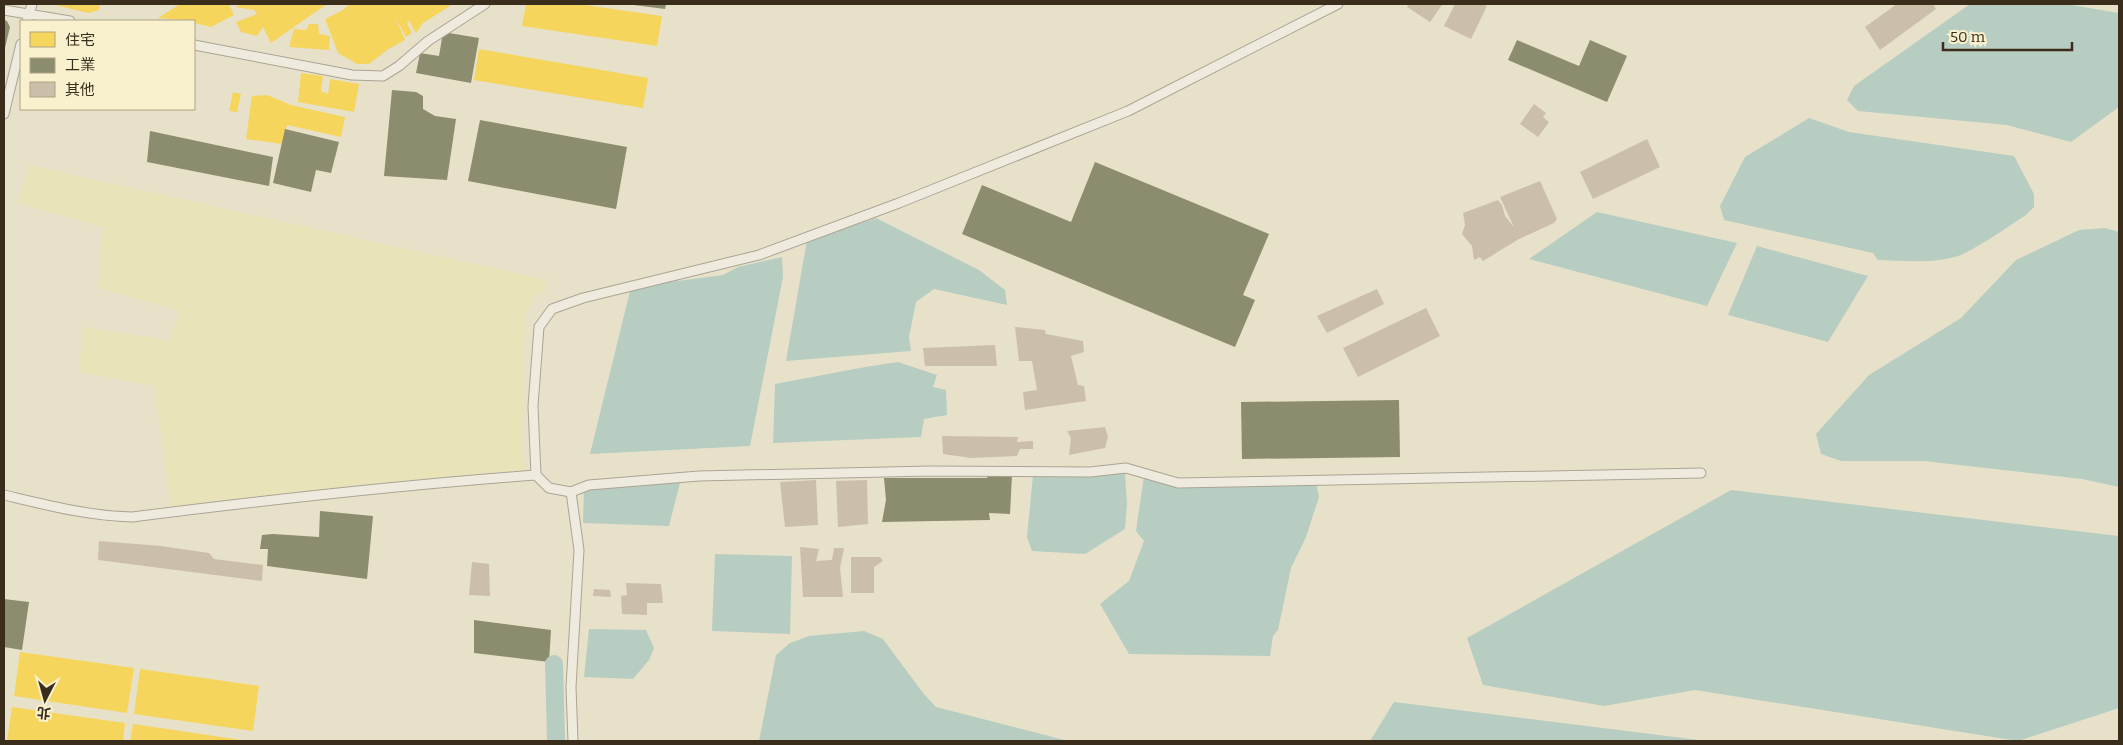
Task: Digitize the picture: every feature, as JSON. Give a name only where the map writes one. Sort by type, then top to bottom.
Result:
[{"type":"lane","points":[[28,17],[32,4]]},
{"type":"lane","points":[[195,45],[352,75],[383,76],[399,66],[428,41],[485,4]]},
{"type":"lane","points":[[1338,4],[1128,111],[898,203],[759,255],[583,298],[552,309],[539,327],[533,406],[536,475],[549,488],[571,492],[589,485],[699,476],[930,470],[1090,472],[1126,468],[1178,483],[1700,473]]},
{"type":"lane","points":[[4,10],[28,17],[60,20]]},
{"type":"lane","points":[[4,114],[20,48]]},
{"type":"lane","points":[[4,495],[106,516],[132,517],[304,496],[452,481],[536,475]]},
{"type":"lane","points":[[571,492],[579,550],[571,687],[573,741]]},
{"type":"shaded area","points":[[1970,4],[2066,4],[2119,13],[2119,107],[2071,142],[2007,125],[1858,111],[1847,100],[1854,86]]},
{"type":"shaded area","points":[[1809,118],[1849,132],[2014,156],[2034,194],[2034,207],[2026,215],[1963,254],[1944,259],[1921,261],[1878,260],[1873,253],[1724,220],[1720,206],[1745,157]]},
{"type":"shaded area","points":[[29,165],[547,280],[545,292],[537,294],[525,317],[521,453],[526,470],[412,480],[171,509],[154,386],[79,372],[83,327],[169,340],[180,311],[98,288],[103,227],[17,203]]},
{"type":"shaded area","points":[[1597,212],[1737,243],[1707,306],[1529,259]]},
{"type":"shaded area","points":[[876,218],[979,270],[1005,290],[1007,305],[934,289],[916,302],[909,337],[911,351],[786,361],[807,240]]},
{"type":"shaded area","points":[[2105,228],[2119,232],[2119,487],[2082,479],[1924,461],[1841,461],[1821,454],[1816,434],[1869,375],[1961,318],[2016,260],[2079,230]]},
{"type":"shaded area","points":[[1757,246],[1868,276],[1828,342],[1728,315]]},
{"type":"shaded area","points":[[782,257],[783,277],[750,446],[590,454],[631,287],[723,275],[738,267]]},
{"type":"shaded area","points":[[898,362],[937,375],[933,387],[946,390],[947,415],[924,419],[921,437],[773,443],[775,384]]},
{"type":"shaded area","points":[[1125,473],[1127,504],[1125,529],[1085,554],[1032,551],[1027,537],[1033,475]]},
{"type":"shaded area","points":[[1144,476],[1166,481],[1315,477],[1319,497],[1306,537],[1291,568],[1278,630],[1273,636],[1270,656],[1129,654],[1100,604],[1129,581],[1144,541],[1136,531]]},
{"type":"shaded area","points":[[681,479],[669,526],[583,523],[584,486]]},
{"type":"shaded area","points":[[1731,490],[2119,536],[2119,708],[2018,741],[1695,690],[1604,706],[1483,685],[1467,638]]},
{"type":"shaded area","points":[[715,554],[792,556],[790,634],[712,631]]},
{"type":"shaded area","points":[[589,629],[646,630],[654,648],[649,660],[633,679],[584,677]]},
{"type":"shaded area","points":[[864,631],[883,639],[923,693],[936,707],[1068,741],[759,741],[776,655],[790,643],[809,636]]},
{"type":"shaded area","points":[[1394,702],[1707,741],[1370,741]]},
{"type":"building: 住宅","points":[[51,4],[100,4],[99,10],[89,13]]},
{"type":"building: 住宅","points":[[180,4],[229,4],[234,15],[211,27],[195,23],[195,20],[158,18]]},
{"type":"building: 住宅","points":[[242,4],[327,4],[271,43],[263,27],[257,36],[241,32],[236,22],[257,14],[254,10],[235,7]]},
{"type":"building: 住宅","points":[[350,4],[449,4],[450,6],[423,23],[416,33],[409,21],[407,23],[412,33],[406,37],[395,17],[405,40],[387,50],[369,64],[357,64],[338,53],[325,19],[343,10]]},
{"type":"building: 住宅","points":[[526,4],[578,4],[662,16],[657,46],[522,26]]},
{"type":"building: 住宅","points":[[309,24],[318,24],[319,34],[330,36],[329,50],[289,47],[294,29],[306,30]]},
{"type":"building: 住宅","points":[[479,49],[648,78],[643,108],[474,80]]},
{"type":"building: 住宅","points":[[301,73],[323,76],[321,91],[328,94],[330,79],[359,84],[354,112],[298,102]]},
{"type":"building: 住宅","points":[[233,92],[241,94],[237,112],[229,111]]},
{"type":"building: 住宅","points":[[267,95],[291,105],[345,117],[341,137],[287,125],[282,144],[246,139],[252,96]]},
{"type":"building: 住宅","points":[[20,652],[134,668],[127,713],[14,696]]},
{"type":"building: 住宅","points":[[140,669],[259,686],[253,731],[134,714]]},
{"type":"building: 住宅","points":[[12,707],[125,723],[123,741],[7,741]]},
{"type":"building: 住宅","points":[[133,724],[235,739],[243,741],[130,741]]},
{"type":"building: 工業","points":[[626,4],[666,4],[665,9]]},
{"type":"building: 工業","points":[[4,20],[7,21],[10,27],[4,52]]},
{"type":"building: 工業","points":[[443,32],[479,38],[471,83],[416,73],[420,53],[439,56]]},
{"type":"building: 工業","points":[[1517,40],[1579,66],[1590,40],[1627,56],[1607,102],[1508,60]]},
{"type":"building: 工業","points":[[392,90],[416,92],[423,96],[423,109],[435,116],[456,119],[447,180],[384,176]]},
{"type":"building: 工業","points":[[480,120],[627,147],[616,209],[468,181]]},
{"type":"building: 工業","points":[[285,129],[339,142],[331,173],[316,170],[311,192],[273,183]]},
{"type":"building: 工業","points":[[150,131],[273,157],[269,186],[147,162]]},
{"type":"building: 工業","points":[[1095,162],[1269,234],[1243,295],[1255,300],[1235,347],[962,234],[982,185],[1071,222]]},
{"type":"building: 工業","points":[[1399,400],[1400,457],[1242,459],[1241,402]]},
{"type":"building: 工業","points":[[988,474],[1012,475],[1010,514],[989,513],[990,520],[882,522],[886,500],[884,478],[987,478]]},
{"type":"building: 工業","points":[[320,511],[373,516],[367,579],[267,566],[268,549],[260,549],[262,535],[319,537]]},
{"type":"building: 工業","points":[[4,599],[29,602],[22,650],[4,647]]},
{"type":"building: 工業","points":[[474,620],[551,630],[549,662],[474,653]]},
{"type":"building: 其他","points":[[1409,4],[1442,5],[1430,22],[1407,7]]},
{"type":"building: 其他","points":[[1455,4],[1482,4],[1487,6],[1471,39],[1444,26]]},
{"type":"building: 其他","points":[[1897,4],[1933,4],[1936,9],[1880,50],[1865,27]]},
{"type":"building: 其他","points":[[1534,104],[1546,113],[1543,117],[1549,122],[1538,137],[1520,124]]},
{"type":"building: 其他","points":[[1647,139],[1660,167],[1593,199],[1580,172]]},
{"type":"building: 其他","points":[[1540,181],[1557,219],[1554,223],[1519,239],[1483,261],[1480,257],[1474,260],[1472,246],[1462,234],[1465,225],[1463,213],[1498,200],[1502,205],[1505,216],[1514,227],[1500,197]]},
{"type":"building: 其他","points":[[1377,289],[1384,304],[1327,333],[1317,316]]},
{"type":"building: 其他","points":[[1426,308],[1440,336],[1358,377],[1343,348]]},
{"type":"building: 其他","points":[[1015,327],[1045,330],[1046,334],[1083,341],[1084,352],[1071,356],[1078,385],[1084,386],[1086,401],[1025,410],[1023,392],[1037,390],[1032,361],[1019,361]]},
{"type":"building: 其他","points":[[995,345],[997,366],[925,366],[923,348]]},
{"type":"building: 其他","points":[[1105,427],[1108,437],[1105,448],[1069,455],[1071,438],[1067,431]]},
{"type":"building: 其他","points":[[942,436],[1018,437],[1017,442],[1033,441],[1033,449],[1020,449],[1017,456],[971,458],[943,454]]},
{"type":"building: 其他","points":[[816,480],[818,525],[785,527],[780,482]]},
{"type":"building: 其他","points":[[867,480],[868,524],[838,527],[836,481]]},
{"type":"building: 其他","points":[[99,541],[161,546],[209,553],[214,559],[263,565],[262,581],[98,560]]},
{"type":"building: 其他","points":[[800,547],[819,549],[816,561],[832,560],[834,548],[844,548],[840,568],[843,597],[803,597]]},
{"type":"building: 其他","points":[[851,557],[880,557],[883,561],[874,567],[874,593],[851,593]]},
{"type":"building: 其他","points":[[472,562],[489,564],[490,596],[469,595]]},
{"type":"building: 其他","points":[[626,583],[661,584],[663,603],[647,603],[647,615],[622,614],[621,596],[627,595]]},
{"type":"building: 其他","points":[[594,589],[610,590],[611,597],[593,596]]},
{"type":"waterway","points":[[554,664],[556,741]]}]
